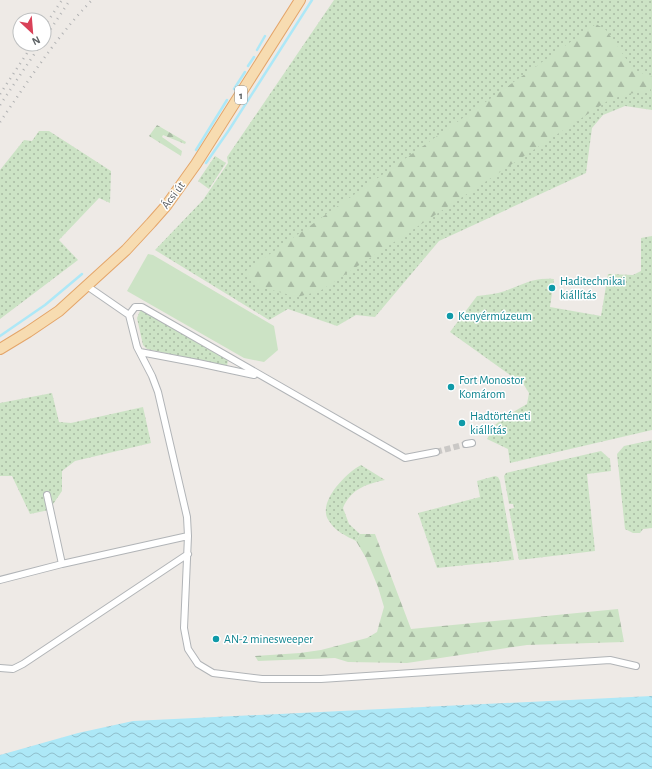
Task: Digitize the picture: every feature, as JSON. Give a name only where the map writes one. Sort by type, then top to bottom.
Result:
[{"type":"main road","name":"Ácsi út","points":[[0,348],[28,332],[59,311],[126,250],[151,223],[174,194],[238,100],[300,0]]},
{"type":"street","points":[[87,286],[129,315],[137,347],[152,376],[158,392],[187,517],[188,554],[184,628],[188,649],[198,664],[213,673],[262,679],[321,679],[610,660],[636,666]]},
{"type":"street","points":[[129,315],[135,307],[142,307],[405,458],[436,452]]},
{"type":"street","points":[[140,352],[260,376]]},
{"type":"street","points":[[226,369],[230,364],[229,357]]},
{"type":"street","points":[[47,495],[62,564]]},
{"type":"street","points":[[0,580],[62,564],[188,536]]},
{"type":"street","points":[[0,668],[13,669],[23,664],[188,554]]},
{"type":"green space","points":[[334,0],[652,0],[652,110],[625,106],[603,115],[592,128],[586,173],[439,241],[375,317],[356,315],[337,326],[288,309],[269,320],[155,250],[203,200],[228,163],[227,157]]},
{"type":"green space","points":[[596,24],[606,30],[634,70],[652,77],[650,91],[627,94],[609,100],[320,291],[297,297],[261,287],[243,273]]},
{"type":"green space","points":[[157,125],[186,142],[185,144],[163,135],[162,137],[182,151],[181,156],[149,136]]},
{"type":"green space","points":[[39,131],[49,131],[111,171],[110,203],[99,198],[59,240],[78,260],[0,319],[0,170],[24,140],[32,141]]},
{"type":"green space","points":[[215,156],[226,163],[209,189],[198,181]]},
{"type":"green space","points":[[652,236],[652,430],[510,463],[508,449],[487,439],[495,425],[508,415],[527,404],[529,393],[524,385],[450,332],[477,296],[502,292],[540,279],[554,279],[550,307],[601,316],[608,274],[633,275],[641,271],[641,238]]},
{"type":"green space","points":[[148,254],[153,255],[274,326],[278,350],[264,362],[244,358],[127,291]]},
{"type":"green space","points":[[140,311],[143,311],[228,360],[227,366],[147,349],[143,345],[137,318]]},
{"type":"green space","points":[[52,393],[59,422],[71,423],[143,407],[151,443],[75,461],[62,471],[62,491],[49,510],[30,514],[12,476],[0,476],[0,403]]},
{"type":"green space","points":[[652,440],[652,528],[643,529],[640,533],[633,533],[625,529],[617,454],[624,446]]},
{"type":"green space","points":[[601,451],[610,459],[611,471],[587,474],[595,551],[519,560],[509,509],[514,508],[513,504],[509,504],[504,476],[506,473]]},
{"type":"green space","points":[[361,465],[385,480],[360,488],[350,496],[343,508],[349,524],[360,534],[356,541],[341,533],[331,525],[326,514],[326,506],[334,489],[341,481]]},
{"type":"green space","points":[[495,476],[498,477],[500,481],[514,560],[437,568],[418,513],[480,497],[477,481]]},
{"type":"green space","points":[[360,534],[375,534],[411,629],[618,609],[624,642],[527,645],[407,663],[348,662],[335,658],[258,661],[255,656],[321,650],[367,638],[377,632],[384,607],[378,587],[366,558],[356,541]]},
{"type":"water","points":[[652,696],[652,769],[0,769],[0,755],[78,733],[133,721]]},
{"type":"waterway","points":[[206,163],[229,130],[312,0]]},
{"type":"waterway","points":[[257,50],[265,36]]},
{"type":"waterway","points":[[248,66],[254,57]]},
{"type":"waterway","points":[[234,89],[245,72]]},
{"type":"waterway","points":[[196,150],[227,100]]},
{"type":"waterway","points":[[0,336],[45,305],[82,274]]},
{"type":"tunnel","points":[[436,452],[466,444]]},
{"type":"railway","points":[[52,15],[62,0]]},
{"type":"railway","points":[[52,27],[70,0]]},
{"type":"railway","points":[[0,122],[55,44],[92,0]]},
{"type":"railway","points":[[0,94],[28,52]]},
{"type":"railway","points":[[0,105],[36,52]]},
{"type":"place","name":"Haditechnikai kiállítás","points":[[552,288]]},
{"type":"place","name":"Kenyérmúzeum","points":[[450,316]]},
{"type":"place","name":"Fort Monostor Komárom","points":[[451,387]]},
{"type":"place","name":"Hadtörténeti kiállítás","points":[[462,423]]},
{"type":"place","name":"AN-2 minesweeper","points":[[216,639]]}]
